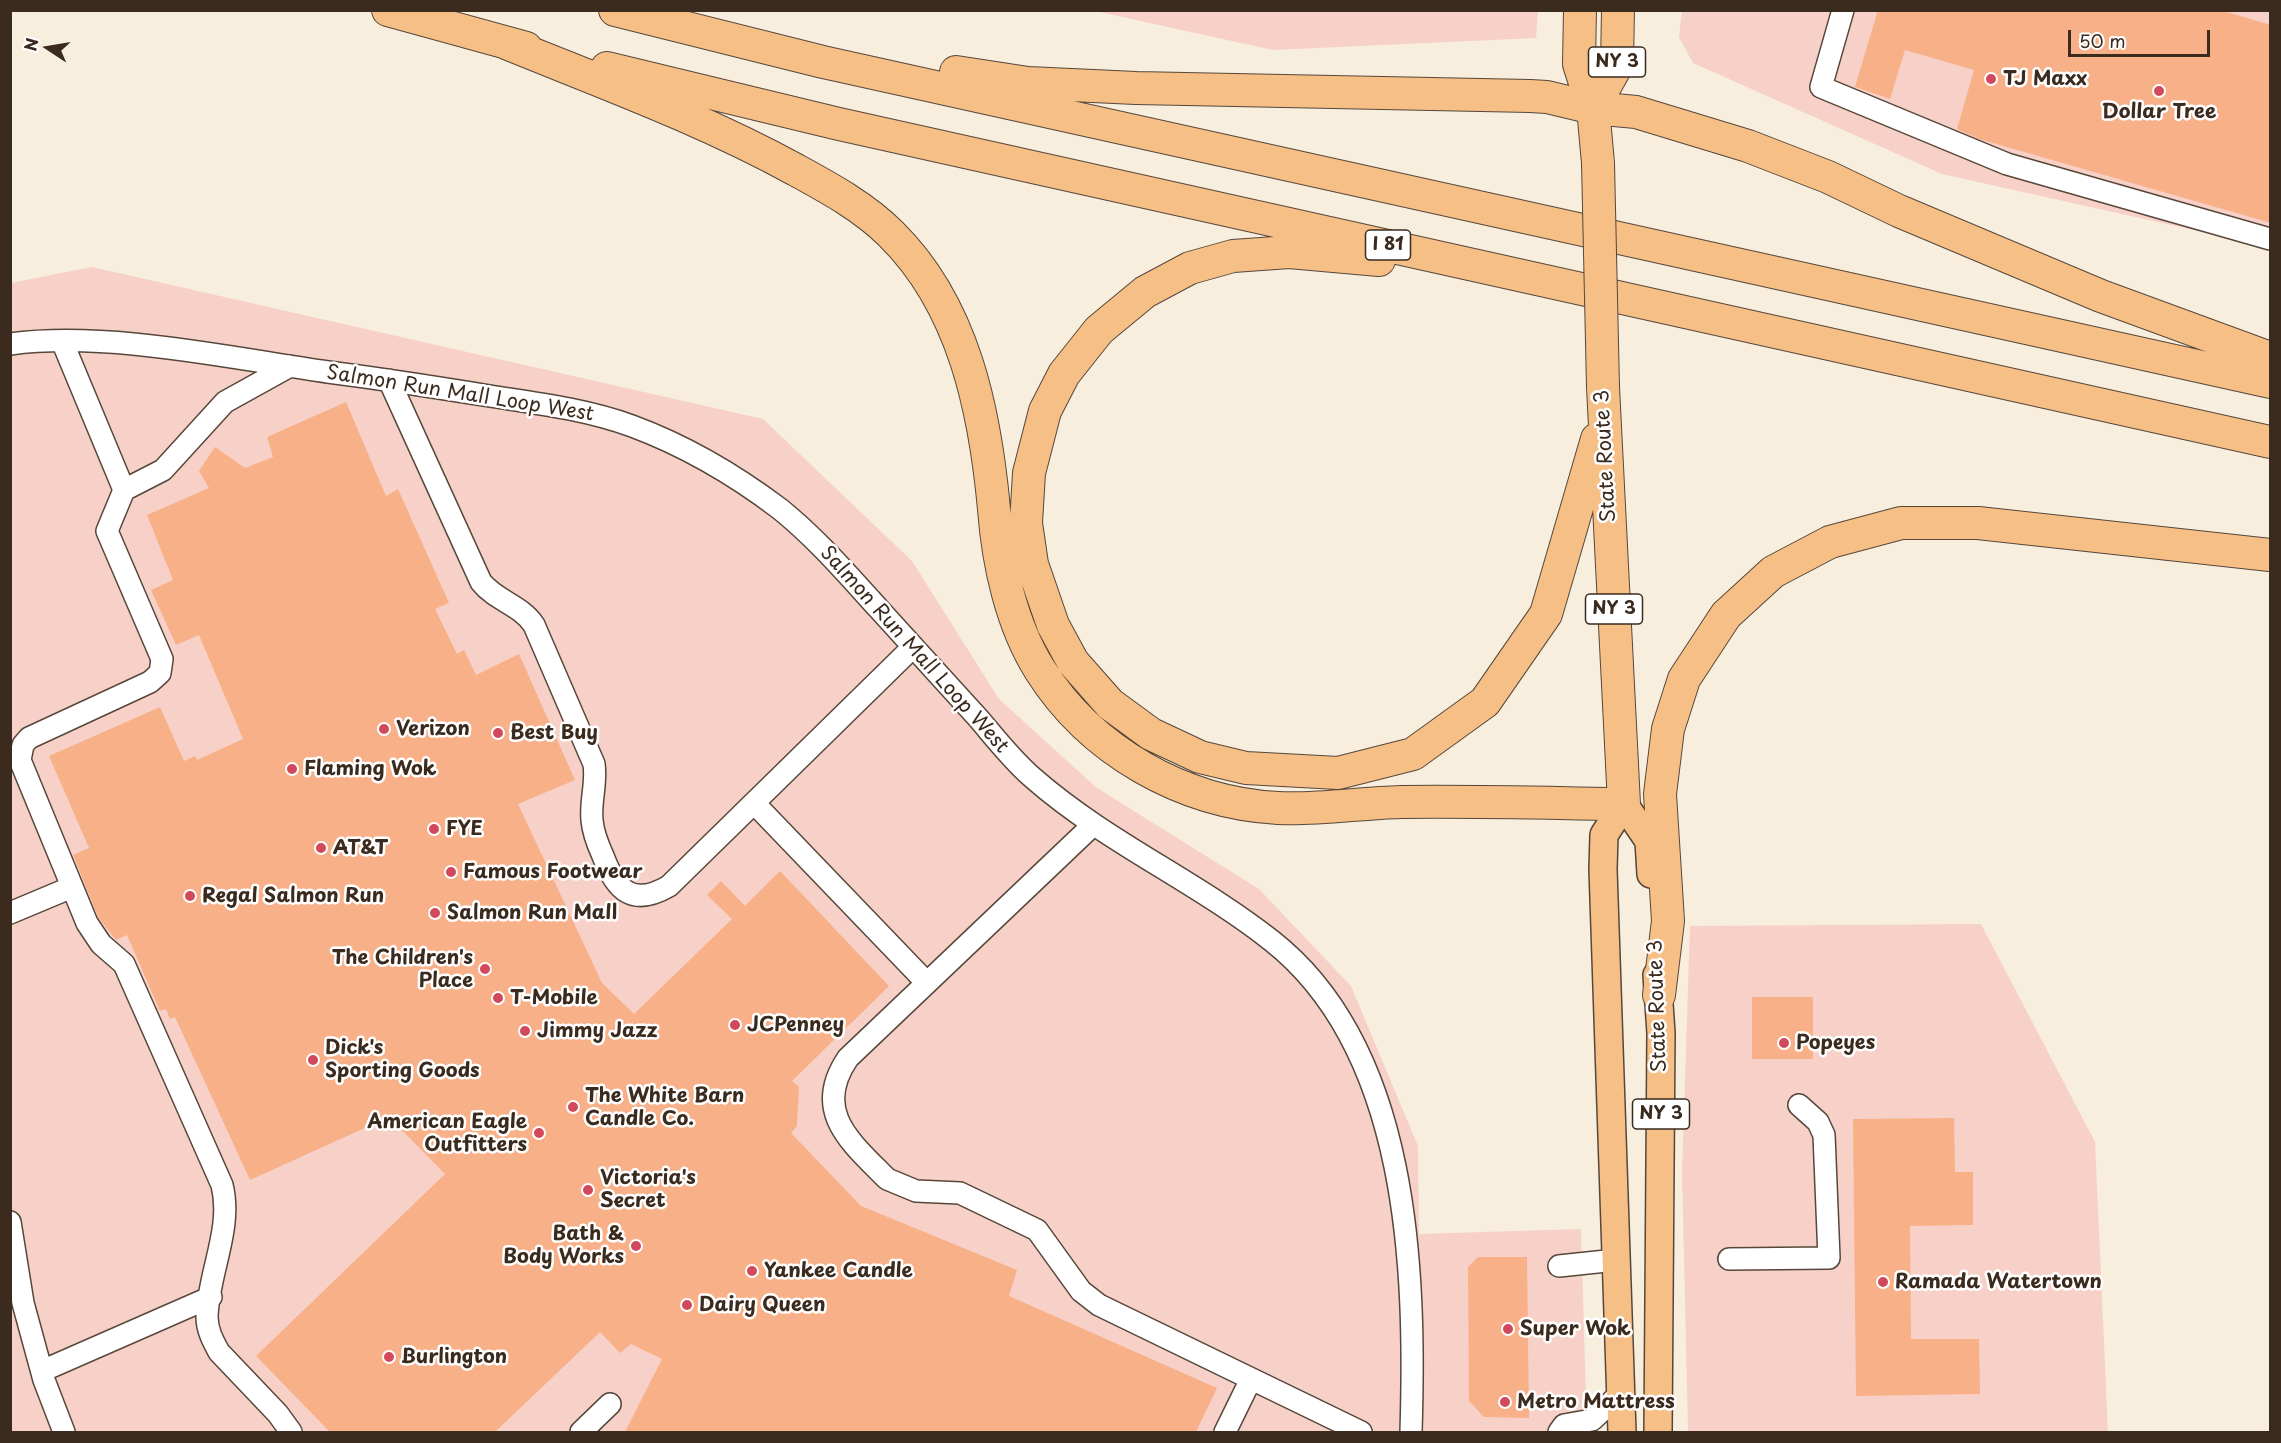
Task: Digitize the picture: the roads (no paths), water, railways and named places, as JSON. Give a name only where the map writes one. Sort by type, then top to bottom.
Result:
[{"type":"highway","points":[[615,10],[823,62],[2271,382]]},
{"type":"highway","points":[[632,10],[900,64],[1028,83],[1136,88],[1530,96],[1547,97],[1593,108],[1636,112],[1748,146],[1828,177],[1899,211],[2100,296],[2271,358]]},
{"type":"highway","name":"NY 3","points":[[1580,10],[1579,64],[1593,108]]},
{"type":"highway","name":"NY 3","points":[[1593,108],[1617,65],[1618,10]]},
{"type":"highway","name":"I 81","points":[[401,12],[507,43],[839,124],[2270,440]]},
{"type":"highway","points":[[507,43],[739,139],[836,192],[890,233],[918,266],[948,310],[962,346],[987,451],[997,543],[1015,616],[1039,668],[1066,705],[1118,753],[1195,794],[1277,808],[1399,802],[1624,804]]},
{"type":"highway","name":"State Route 3","points":[[1593,108],[1598,163],[1604,401],[1624,804]]},
{"type":"highway","points":[[1476,264],[1289,252],[1233,256],[1190,268],[1145,292],[1098,330],[1064,374],[1045,411],[1029,473],[1026,523],[1032,564],[1053,625],[1074,662],[1110,704],[1151,734],[1200,757],[1246,768],[1338,773],[1413,754],[1485,702],[1546,614],[1604,401]]},
{"type":"highway","points":[[1659,995],[1668,921],[1660,794],[1668,729],[1684,679],[1726,615],[1773,572],[1830,542],[1901,523],[1978,523],[2271,555]]},
{"type":"main road","name":"State Route 3","points":[[1624,804],[1649,841],[1659,995],[1661,1044],[1658,1432]]},
{"type":"main road","name":"NY 3","points":[[1622,1432],[1604,835],[1624,804]]},
{"type":"lane","points":[[1843,10],[1821,87],[2007,164],[2271,238]]},
{"type":"lane","points":[[62,341],[124,490]]},
{"type":"lane","name":"Salmon Run Mall Loop West","points":[[10,344],[62,341],[134,346],[389,380],[597,415],[632,426],[690,451],[721,468],[784,513],[837,562],[1028,774],[1093,825],[1225,906],[1275,944],[1303,970],[1344,1026],[1364,1064],[1388,1134],[1401,1194],[1409,1274],[1411,1432]]},
{"type":"lane","points":[[290,366],[225,402],[163,470],[124,490],[107,531],[162,659],[160,673],[150,682],[29,738],[20,753],[22,767],[87,923],[101,944],[124,964],[222,1185],[225,1213],[207,1316],[208,1328],[219,1352],[278,1414],[291,1432]]},
{"type":"lane","points":[[389,380],[481,582],[488,591],[528,616],[534,625],[594,764],[592,823],[604,860],[621,889],[636,896],[645,897],[656,894],[669,886],[913,647]]},
{"type":"lane","points":[[754,803],[927,983]]},
{"type":"lane","points":[[1093,825],[843,1065],[836,1082],[837,1121],[846,1138],[897,1185],[916,1191],[960,1193],[1037,1230],[1073,1282],[1089,1297],[1361,1432]]},
{"type":"lane","points":[[10,913],[72,887]]},
{"type":"lane","points":[[1730,1259],[1828,1258],[1824,1135],[1818,1122],[1799,1105]]},
{"type":"lane","points":[[10,1222],[23,1303],[42,1371],[64,1432]]},
{"type":"lane","points":[[1559,1266],[1616,1260]]},
{"type":"lane","points":[[42,1371],[211,1297]]},
{"type":"lane","points":[[1225,1432],[1251,1379]]},
{"type":"lane","points":[[1560,1432],[1564,1425],[1583,1426],[1620,1395]]},
{"type":"lane","points":[[581,1432],[610,1404],[595,1432]]},
{"type":"place","name":"TJ Maxx","points":[[1991,79]]},
{"type":"place","name":"Dollar Tree","points":[[2159,91]]},
{"type":"place","name":"Verizon","points":[[384,729]]},
{"type":"place","name":"Best Buy","points":[[498,733]]},
{"type":"place","name":"Flaming Wok","points":[[292,769]]},
{"type":"place","name":"FYE","points":[[434,829]]},
{"type":"place","name":"AT&T","points":[[321,848]]},
{"type":"place","name":"Famous Footwear","points":[[451,872]]},
{"type":"place","name":"Regal Salmon Run","points":[[190,896]]},
{"type":"place","name":"Salmon Run Mall","points":[[435,913]]},
{"type":"place","name":"The Children's Place","points":[[485,969]]},
{"type":"place","name":"T-Mobile","points":[[498,998]]},
{"type":"place","name":"JCPenney","points":[[735,1025]]},
{"type":"place","name":"Jimmy Jazz","points":[[525,1031]]},
{"type":"place","name":"Popeyes","points":[[1784,1043]]},
{"type":"place","name":"Dick's Sporting Goods","points":[[313,1060]]},
{"type":"place","name":"The White Barn Candle Co.","points":[[573,1107]]},
{"type":"place","name":"American Eagle Outfitters","points":[[539,1133]]},
{"type":"place","name":"Victoria's Secret","points":[[588,1190]]},
{"type":"place","name":"Bath & Body Works","points":[[636,1246]]},
{"type":"place","name":"Yankee Candle","points":[[752,1271]]},
{"type":"place","name":"Ramada Watertown","points":[[1883,1282]]},
{"type":"place","name":"Dairy Queen","points":[[687,1305]]},
{"type":"place","name":"Super Wok","points":[[1508,1329]]},
{"type":"place","name":"Burlington","points":[[389,1357]]},
{"type":"place","name":"Metro Mattress","points":[[1505,1402]]}]
